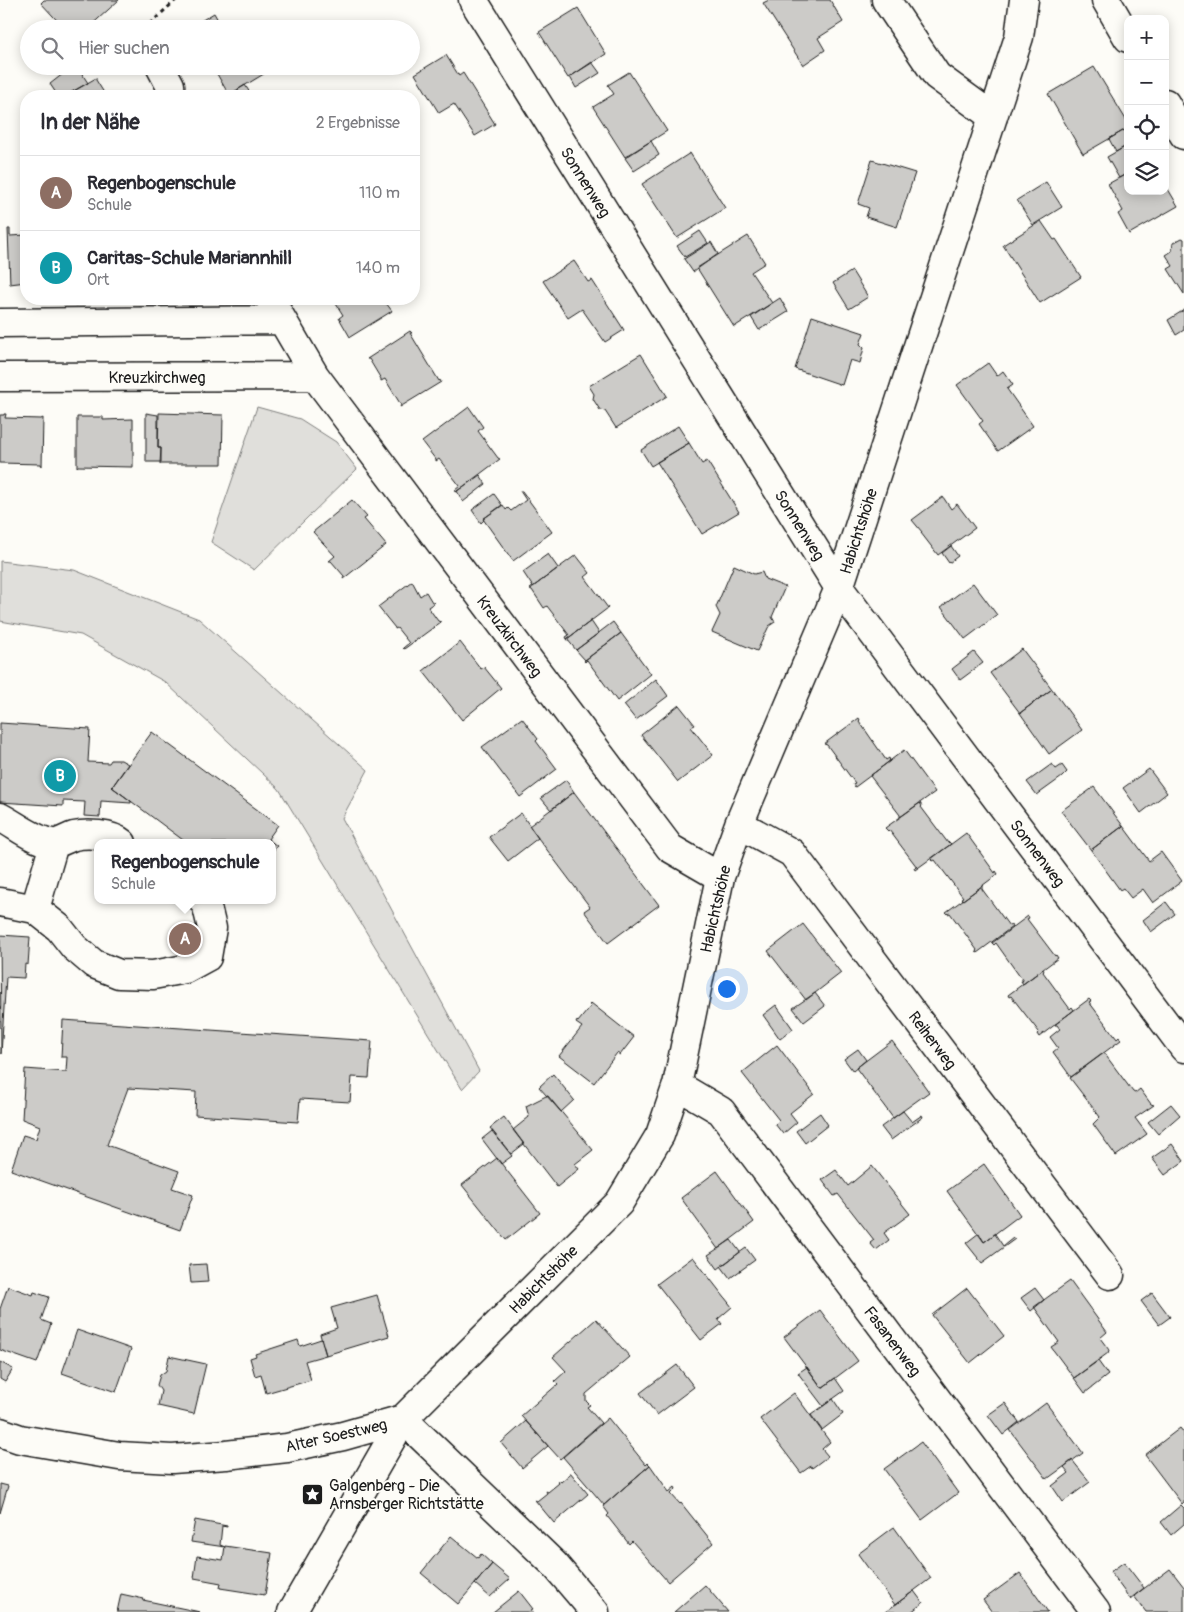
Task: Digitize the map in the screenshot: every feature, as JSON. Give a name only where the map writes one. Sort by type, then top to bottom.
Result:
[{"type":"street","name":"Sonnenweg","points":[[473,0],[839,588],[1184,1048]]},
{"type":"street","points":[[886,0],[937,76],[993,116]]},
{"type":"street","name":"Habichtshöhe","points":[[292,1612],[403,1419],[618,1203],[660,1135],[677,1085],[720,877],[739,824],[839,588],[1019,37],[1024,0]]},
{"type":"street","points":[[1106,0],[1124,31]]},
{"type":"street","points":[[165,75],[170,90]]},
{"type":"street","points":[[1166,105],[1184,135]]},
{"type":"street","name":"Kreuzkirchweg","points":[[0,323],[276,310],[315,376],[670,848],[720,877]]},
{"type":"street","name":"Kreuzkirchweg","points":[[0,377],[315,376]]},
{"type":"street","points":[[0,817],[38,839],[54,844],[74,836],[97,835],[118,839]]},
{"type":"street","name":"Reiherweg","points":[[739,824],[792,853],[1110,1275]]},
{"type":"street","points":[[36,909],[54,844]]},
{"type":"street","points":[[0,902],[36,909],[59,928],[74,947],[94,964],[119,974],[153,975],[185,968],[207,956],[212,928],[206,904]]},
{"type":"street","name":"Fasanenweg","points":[[677,1085],[721,1112],[1096,1612]]},
{"type":"street","name":"Alter Soestweg","points":[[0,1432],[20,1439],[119,1456],[172,1459],[287,1448],[343,1436],[403,1419],[554,1564],[595,1612]]},
{"type":"path","points":[[154,20],[176,0]]},
{"type":"shaded area","points":[[257,407],[300,419],[336,442],[357,469],[254,570],[211,542]]},
{"type":"shaded area","points":[[0,561],[74,570],[199,619],[368,770],[342,818],[479,1071],[462,1089],[279,789],[165,682],[81,635],[0,621]]},
{"type":"building","points":[[44,0],[119,0],[97,20],[57,20],[41,3]]},
{"type":"building","points":[[769,0],[830,0],[843,22],[818,38],[825,50],[803,65],[763,3]]},
{"type":"building","points":[[578,8],[606,54],[568,78],[539,32]]},
{"type":"building","points":[[214,13],[218,20],[202,20]]},
{"type":"building","points":[[446,55],[459,76],[463,73],[495,124],[475,136],[454,104],[439,113],[416,75],[420,75],[420,71]]},
{"type":"building","points":[[592,62],[600,73],[576,88],[570,77]]},
{"type":"building","points":[[1094,67],[1124,116],[1124,130],[1083,154],[1048,94]]},
{"type":"building","points":[[629,72],[667,131],[625,157],[593,107],[614,94],[608,85]]},
{"type":"building","points":[[62,75],[83,75],[88,83],[76,90],[54,90],[50,84]]},
{"type":"building","points":[[218,75],[262,75],[237,90],[226,90]]},
{"type":"building","points":[[96,78],[102,90],[75,90]]},
{"type":"building","points":[[245,85],[248,90],[237,90]]},
{"type":"building","points":[[1124,130],[1124,147],[1116,152],[1109,139]]},
{"type":"building","points":[[651,141],[659,155],[634,171],[625,158]]},
{"type":"building","points":[[1124,147],[1124,175],[1119,178],[1107,157]]},
{"type":"building","points":[[690,153],[725,208],[677,238],[642,184]]},
{"type":"building","points":[[872,160],[915,173],[897,227],[866,217],[869,208],[858,204]]},
{"type":"building","points":[[1124,175],[1124,195],[1169,195],[1169,191],[1178,206],[1129,234],[1118,214],[1123,211],[1108,184]]},
{"type":"building","points":[[1046,182],[1062,207],[1033,225],[1017,200]]},
{"type":"building","points":[[1041,221],[1054,240],[1056,239],[1081,277],[1040,303],[1003,245]]},
{"type":"building","points":[[8,229],[10,229],[10,236],[20,235],[20,283],[10,284]]},
{"type":"building","points":[[700,231],[708,243],[685,257],[677,246]]},
{"type":"building","points":[[748,236],[765,263],[751,272],[772,303],[734,327],[697,268]]},
{"type":"building","points":[[1182,238],[1184,239],[1184,294],[1168,269],[1173,266],[1166,255],[1172,251],[1173,243]]},
{"type":"building","points":[[711,242],[718,254],[693,272],[684,259]]},
{"type":"building","points":[[574,261],[588,282],[592,280],[624,330],[605,342],[582,309],[568,318],[543,281]]},
{"type":"building","points":[[852,271],[868,297],[849,309],[833,283]]},
{"type":"building","points":[[780,298],[788,312],[759,330],[751,317]]},
{"type":"building","points":[[337,305],[388,305],[392,311],[350,337],[339,318],[343,315]]},
{"type":"building","points":[[1184,310],[1184,330],[1176,335],[1168,320]]},
{"type":"building","points":[[812,316],[864,333],[860,344],[864,348],[860,363],[850,360],[842,385],[795,369]]},
{"type":"building","points":[[410,331],[441,382],[400,407],[401,405],[385,379],[381,381],[369,359],[367,359]]},
{"type":"building","points":[[641,354],[667,396],[616,428],[605,411],[600,410],[593,399],[594,394],[589,386]]},
{"type":"building","points":[[988,363],[997,376],[1003,371],[1013,385],[1007,389],[1033,426],[998,451],[979,424],[983,421],[957,385]]},
{"type":"building","points":[[469,407],[483,427],[478,431],[500,459],[456,492],[455,490],[460,486],[439,459],[436,461],[422,442]]},
{"type":"building","points":[[146,413],[158,415],[158,448],[161,448],[161,462],[146,462]]},
{"type":"building","points":[[159,413],[223,415],[222,464],[160,464],[161,448],[158,448]]},
{"type":"building","points":[[6,414],[5,418],[43,418],[42,466],[41,464],[0,463],[0,415]]},
{"type":"building","points":[[77,417],[103,417],[103,420],[133,419],[133,467],[77,467]]},
{"type":"building","points":[[678,426],[689,443],[651,466],[641,450]]},
{"type":"building","points":[[689,443],[702,464],[707,461],[739,512],[702,534],[657,462]]},
{"type":"building","points":[[480,475],[486,484],[463,502],[457,491]]},
{"type":"building","points":[[520,491],[522,491],[552,532],[513,561],[483,519],[503,505],[506,510],[508,508],[511,511],[526,500]]},
{"type":"building","points":[[494,494],[502,505],[483,519],[481,523],[472,510]]},
{"type":"building","points":[[943,497],[951,509],[957,504],[975,528],[938,555],[912,520]]},
{"type":"building","points":[[352,500],[367,517],[364,519],[386,545],[343,579],[344,576],[329,561],[335,556],[313,532]]},
{"type":"building","points":[[951,546],[958,556],[949,563],[942,553]]},
{"type":"building","points":[[548,554],[558,568],[533,587],[523,572]]},
{"type":"building","points":[[576,555],[590,573],[585,577],[608,608],[567,639],[566,637],[569,635],[547,606],[544,608],[530,589]]},
{"type":"building","points":[[734,565],[754,574],[762,572],[765,579],[785,587],[772,617],[775,622],[769,626],[757,651],[712,632],[720,615],[716,607]]},
{"type":"building","points":[[412,581],[420,596],[426,592],[434,603],[428,607],[438,621],[441,622],[404,649],[409,643],[378,607]]},
{"type":"building","points":[[973,583],[997,615],[965,639],[941,607]]},
{"type":"building","points":[[591,621],[599,633],[576,650],[567,639]]},
{"type":"building","points":[[613,622],[621,633],[585,660],[576,650]]},
{"type":"building","points":[[621,633],[651,674],[617,701],[587,660],[584,661]]},
{"type":"building","points":[[460,642],[481,669],[484,667],[501,688],[462,720],[423,671]]},
{"type":"building","points":[[1022,649],[1052,689],[1020,713],[990,673]]},
{"type":"building","points":[[974,652],[983,663],[960,680],[952,669]]},
{"type":"building","points":[[656,679],[668,696],[636,720],[624,705]]},
{"type":"building","points":[[1052,689],[1082,730],[1049,754],[1020,713]]},
{"type":"building","points":[[679,705],[695,725],[691,727],[713,755],[678,782],[641,735]]},
{"type":"building","points":[[522,718],[557,769],[520,797],[482,747]]},
{"type":"building","points":[[859,718],[859,721],[886,760],[889,758],[890,761],[855,787],[853,784],[855,783],[827,745],[824,744]]},
{"type":"building","points":[[0,723],[90,729],[88,762],[109,763],[111,760],[121,760],[128,764],[112,787],[131,801],[131,803],[101,801],[100,817],[84,816],[85,802],[63,801],[63,806],[0,802]]},
{"type":"building","points":[[152,732],[278,825],[268,839],[182,839],[112,787]]},
{"type":"building","points":[[904,750],[935,792],[900,817],[870,776]]},
{"type":"building","points":[[1052,764],[1056,769],[1062,765],[1067,772],[1037,795],[1027,782]]},
{"type":"building","points":[[1149,769],[1167,793],[1141,813],[1123,788]]},
{"type":"building","points":[[566,780],[574,792],[551,810],[541,798]]},
{"type":"building","points":[[1094,787],[1123,826],[1091,850],[1061,811]]},
{"type":"building","points":[[574,792],[659,905],[608,943],[584,911],[590,907],[529,826]]},
{"type":"building","points":[[920,803],[948,843],[951,844],[915,870],[914,868],[917,867],[889,830],[885,828]]},
{"type":"building","points":[[521,813],[538,838],[508,861],[489,837]]},
{"type":"building","points":[[1123,826],[1149,861],[1161,852],[1182,881],[1153,903],[1143,889],[1131,898],[1123,888],[1120,890],[1091,850]]},
{"type":"building","points":[[966,833],[995,873],[996,871],[998,874],[963,900],[961,898],[963,897],[935,860],[931,859]]},
{"type":"building","points":[[982,886],[982,889],[1009,926],[1011,925],[1012,927],[977,953],[977,950],[950,913],[946,912]]},
{"type":"building","points":[[1166,902],[1175,914],[1151,932],[1143,920]]},
{"type":"building","points":[[1028,916],[1029,918],[1027,919],[1058,958],[1023,984],[1021,981],[1023,981],[996,943],[994,945],[992,943]]},
{"type":"building","points":[[803,924],[841,973],[806,1000],[768,951]]},
{"type":"building","points":[[0,935],[30,937],[28,965],[25,964],[24,978],[6,977],[1,1054]]},
{"type":"building","points":[[1043,969],[1043,972],[1070,1009],[1072,1007],[1074,1010],[1039,1037],[1037,1034],[1039,1032],[1011,996],[1009,997],[1008,995]]},
{"type":"building","points":[[815,993],[825,1006],[804,1022],[793,1008]]},
{"type":"building","points":[[1089,999],[1091,1001],[1089,1002],[1117,1039],[1119,1037],[1121,1040],[1071,1077],[1053,1052],[1058,1048],[1050,1037],[1060,1029],[1057,1025],[1054,1025]]},
{"type":"building","points":[[591,1003],[634,1037],[620,1055],[617,1053],[594,1083],[559,1056],[582,1027],[576,1023],[591,1006],[589,1005]]},
{"type":"building","points":[[776,1005],[793,1029],[780,1039],[763,1015]]},
{"type":"building","points":[[63,1020],[372,1041],[369,1078],[352,1077],[350,1102],[300,1099],[298,1122],[195,1115],[196,1092],[128,1088],[107,1145],[179,1171],[172,1188],[193,1195],[180,1230],[11,1170],[23,1135],[36,1139],[40,1126],[22,1119],[25,1069],[66,1072],[67,1057],[61,1057]]},
{"type":"building","points":[[892,1041],[929,1092],[893,1118],[856,1068]]},
{"type":"building","points":[[777,1045],[814,1094],[790,1113],[797,1122],[783,1134],[775,1124],[779,1120],[742,1073]]},
{"type":"building","points":[[858,1049],[866,1060],[853,1071],[844,1059]]},
{"type":"building","points":[[1104,1053],[1133,1092],[1135,1093],[1140,1089],[1151,1104],[1154,1105],[1135,1118],[1147,1134],[1116,1156],[1093,1124],[1100,1117],[1070,1078]]},
{"type":"building","points":[[553,1074],[574,1100],[561,1112],[539,1087]]},
{"type":"building","points":[[548,1096],[593,1150],[575,1164],[579,1169],[557,1187],[513,1130],[529,1117],[526,1106]]},
{"type":"building","points":[[1171,1104],[1180,1115],[1158,1134],[1148,1122]]},
{"type":"building","points":[[903,1111],[912,1122],[922,1115],[923,1117],[891,1140],[881,1127]]},
{"type":"building","points":[[820,1113],[828,1125],[805,1143],[796,1131]]},
{"type":"building","points":[[504,1117],[524,1144],[511,1154],[490,1128]]},
{"type":"building","points":[[492,1131],[512,1156],[501,1164],[482,1139]]},
{"type":"building","points":[[1172,1144],[1184,1161],[1165,1175],[1152,1158]]},
{"type":"building","points":[[497,1158],[540,1213],[506,1240],[462,1185]]},
{"type":"building","points":[[984,1164],[1020,1215],[984,1242],[947,1191]]},
{"type":"building","points":[[872,1166],[910,1214],[884,1233],[889,1240],[876,1250],[870,1243],[874,1240],[838,1194],[834,1196],[822,1180],[836,1170],[848,1186]]},
{"type":"building","points":[[717,1171],[754,1222],[718,1249],[681,1198]]},
{"type":"building","points":[[979,1233],[984,1242],[995,1234],[1003,1246],[1013,1238],[1015,1239],[982,1263],[966,1243]]},
{"type":"building","points":[[731,1240],[740,1252],[718,1269],[708,1255]]},
{"type":"building","points":[[746,1248],[755,1260],[730,1278],[721,1266]]},
{"type":"building","points":[[693,1257],[732,1307],[718,1319],[722,1324],[701,1340],[657,1284]]},
{"type":"building","points":[[206,1264],[208,1282],[191,1283],[189,1265]]},
{"type":"building","points":[[1070,1281],[1107,1332],[1100,1338],[1109,1350],[1108,1353],[1074,1378],[1051,1347],[1059,1342],[1034,1307]]},
{"type":"building","points":[[8,1286],[33,1295],[34,1292],[49,1297],[41,1320],[51,1324],[37,1363],[0,1350],[0,1309]]},
{"type":"building","points":[[967,1288],[1004,1336],[970,1363],[932,1315]]},
{"type":"building","points":[[1035,1288],[1044,1300],[1031,1311],[1021,1298]]},
{"type":"building","points":[[1152,1293],[1170,1317],[1159,1325],[1141,1301]]},
{"type":"building","points":[[377,1295],[389,1336],[326,1355],[320,1334],[337,1328],[331,1308]]},
{"type":"building","points":[[820,1310],[858,1361],[822,1388],[784,1337]]},
{"type":"building","points":[[596,1319],[630,1357],[586,1394],[586,1401],[590,1405],[587,1407],[601,1423],[560,1459],[521,1416],[558,1384],[555,1381],[566,1371],[553,1357]]},
{"type":"building","points":[[77,1330],[131,1349],[116,1392],[62,1373]]},
{"type":"building","points":[[321,1339],[326,1355],[305,1361],[311,1380],[266,1393],[261,1374],[255,1376],[250,1358],[256,1356],[255,1354],[298,1340],[300,1346]]},
{"type":"building","points":[[169,1356],[206,1364],[194,1414],[158,1406],[161,1391],[157,1385],[160,1375],[166,1371]]},
{"type":"building","points":[[1098,1361],[1108,1375],[1085,1393],[1074,1378]]},
{"type":"building","points":[[0,1362],[13,1369],[5,1382],[0,1379]]},
{"type":"building","points":[[677,1365],[694,1387],[657,1415],[640,1393]]},
{"type":"building","points":[[807,1367],[822,1388],[835,1378],[844,1391],[823,1406],[798,1373]]},
{"type":"building","points":[[794,1393],[830,1442],[822,1449],[828,1456],[812,1468],[811,1466],[801,1473],[760,1419]]},
{"type":"building","points":[[833,1399],[843,1414],[822,1430],[811,1415]]},
{"type":"building","points":[[1005,1403],[1019,1422],[1003,1435],[988,1415]]},
{"type":"building","points":[[1046,1403],[1083,1453],[1047,1479],[1010,1430]]},
{"type":"building","points":[[608,1418],[646,1465],[648,1463],[650,1465],[604,1505],[563,1457]]},
{"type":"building","points":[[526,1421],[548,1446],[522,1468],[501,1443]]},
{"type":"building","points":[[1180,1428],[1184,1433],[1184,1502],[1182,1504],[1145,1455]]},
{"type":"building","points":[[921,1442],[958,1493],[922,1520],[884,1469]]},
{"type":"building","points":[[1072,1460],[1090,1482],[1063,1502],[1052,1486],[1069,1473],[1064,1467]]},
{"type":"building","points":[[650,1465],[669,1492],[675,1487],[676,1489],[671,1494],[681,1503],[713,1543],[668,1582],[632,1541],[629,1544],[607,1516],[609,1514],[603,1506]]},
{"type":"building","points":[[570,1472],[588,1494],[554,1523],[535,1500],[537,1501],[547,1493],[546,1491],[548,1492],[559,1483],[559,1480],[561,1482]]},
{"type":"building","points":[[0,1484],[8,1486],[0,1513]]},
{"type":"building","points":[[1181,1505],[1184,1508],[1184,1524],[1171,1535],[1161,1522]]},
{"type":"building","points":[[195,1520],[227,1526],[222,1526],[220,1545],[225,1547],[191,1542]]},
{"type":"building","points":[[894,1527],[931,1578],[895,1605],[858,1554]]},
{"type":"building","points":[[451,1536],[478,1558],[481,1554],[492,1564],[458,1604],[421,1573]]},
{"type":"building","points":[[225,1546],[272,1553],[265,1595],[220,1588],[221,1583],[194,1578],[197,1556],[223,1560]]},
{"type":"building","points":[[1124,1562],[1144,1588],[1130,1599],[1110,1572]]},
{"type":"building","points":[[492,1564],[510,1579],[490,1597],[475,1584]]},
{"type":"building","points":[[1170,1569],[1184,1587],[1184,1612],[1146,1612],[1134,1596]]},
{"type":"building","points":[[1020,1573],[1048,1612],[992,1612],[983,1600]]},
{"type":"building","points":[[705,1585],[728,1612],[674,1612]]},
{"type":"building","points":[[519,1591],[533,1609],[531,1610],[533,1612],[493,1612]]},
{"type":"building","points":[[914,1591],[923,1603],[911,1612],[885,1612]]},
{"type":"building","points":[[121,1594],[143,1600],[200,1612],[117,1612]]},
{"type":"place","name":"Caritas-Schule Mariannhill","points":[[60,776]]},
{"type":"place","name":"Regenbogenschule","points":[[185,939]]},
{"type":"place","name":"Galgenberg - Die Arnsberger Richtstätte","points":[[313,1494]]}]
